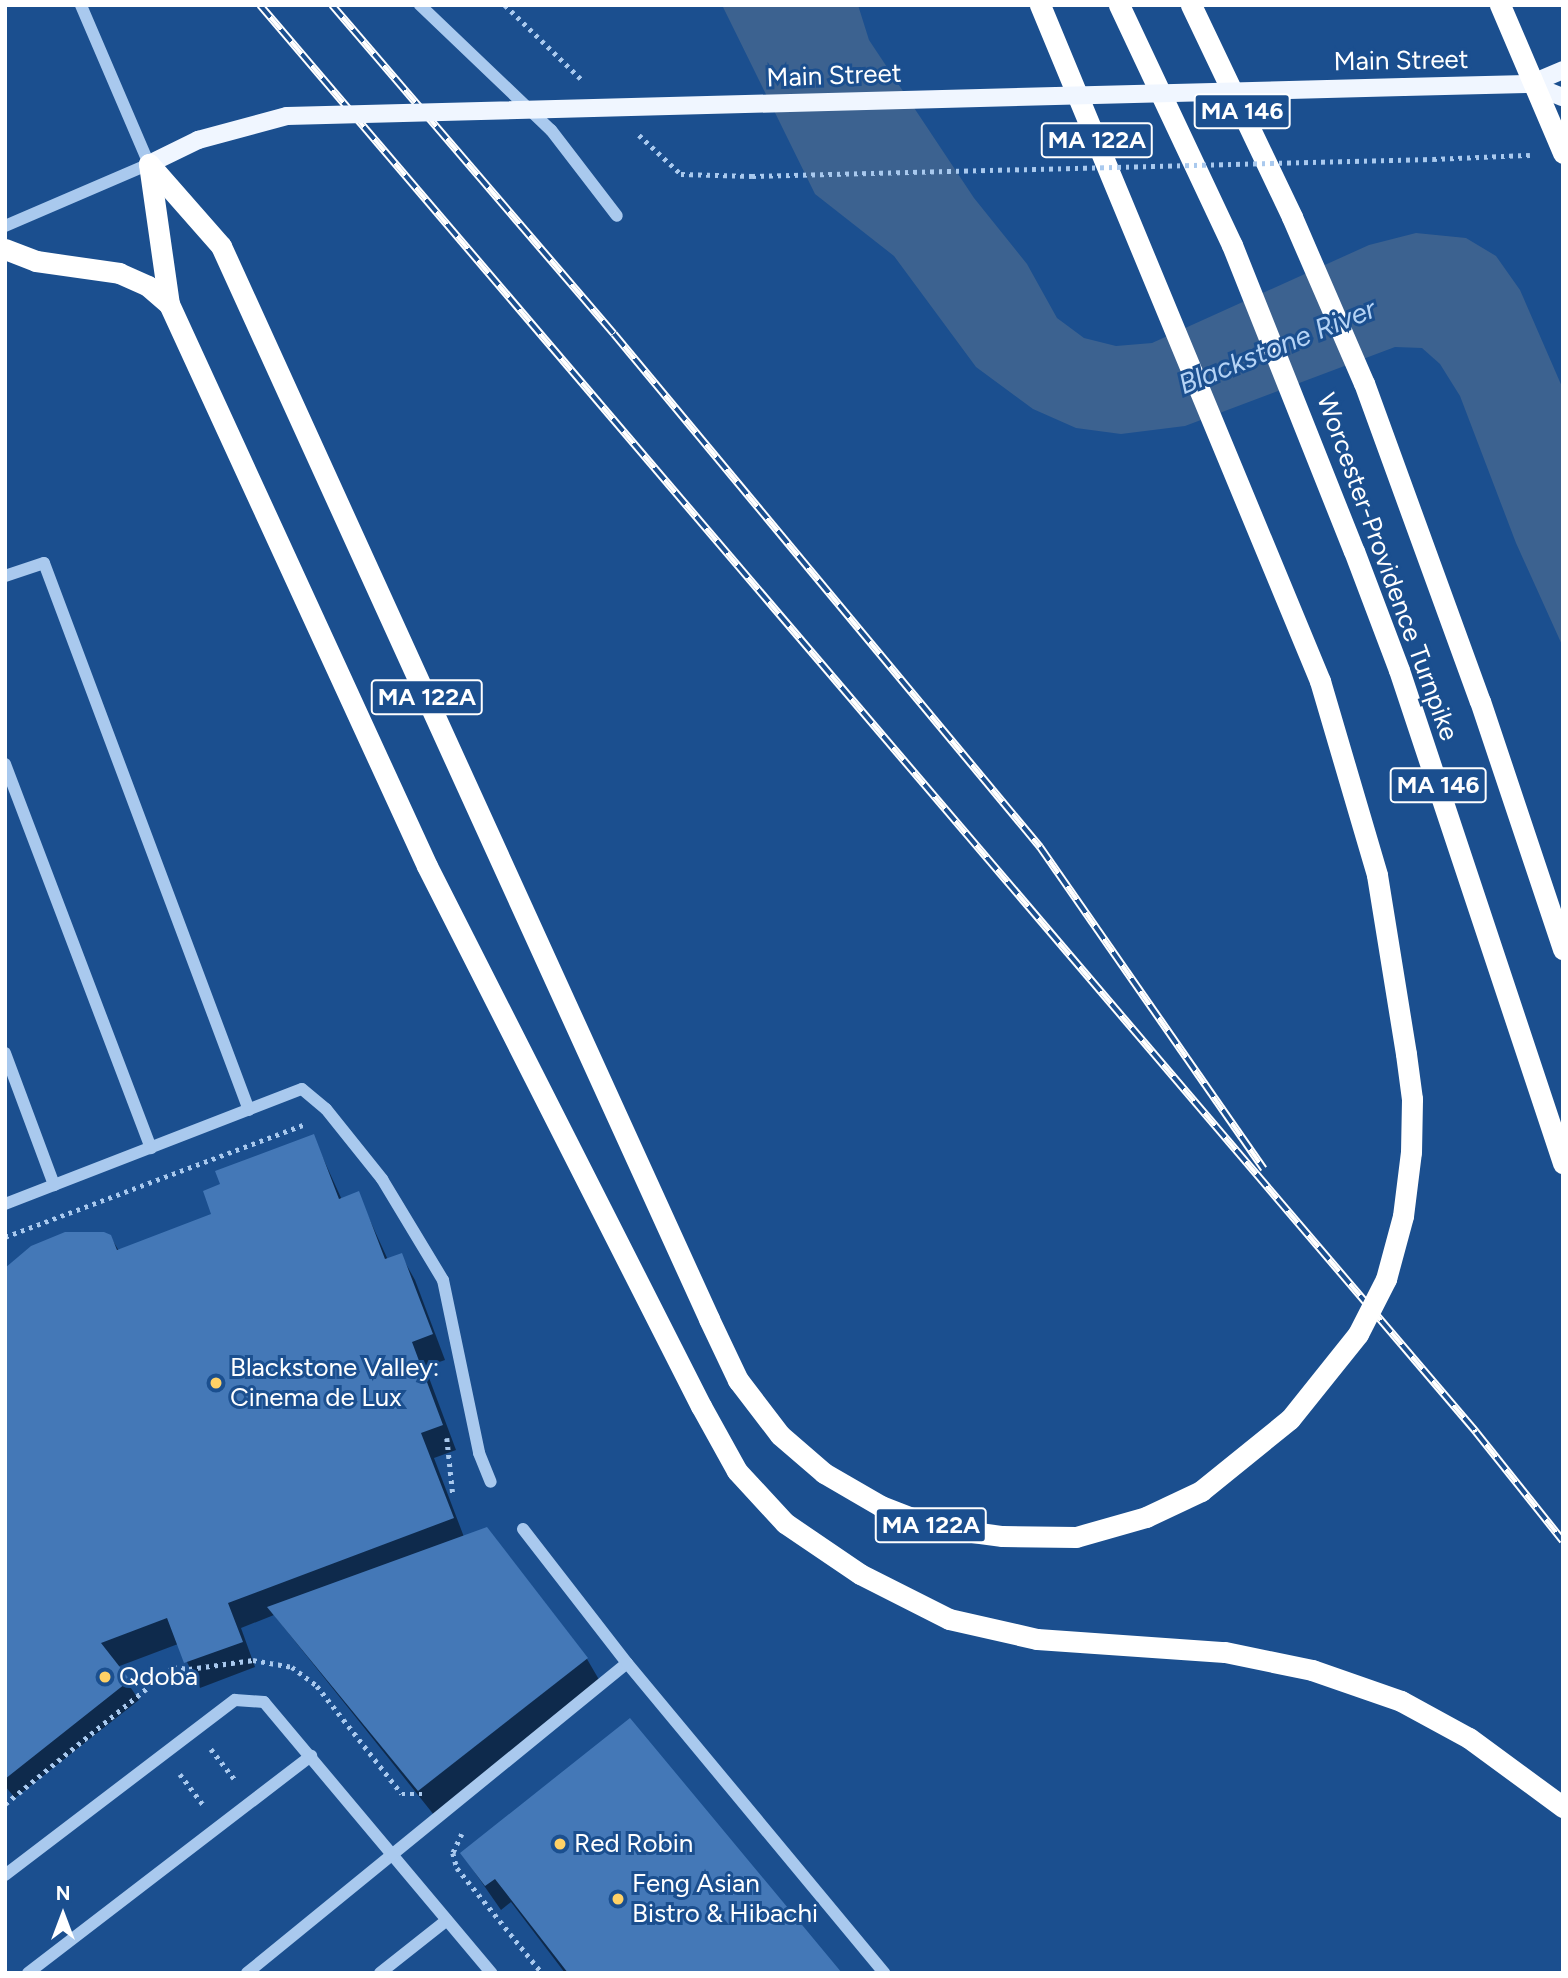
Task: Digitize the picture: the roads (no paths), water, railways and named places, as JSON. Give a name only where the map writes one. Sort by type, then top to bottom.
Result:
[{"type":"highway","name":"MA 122A","points":[[149,164],[221,246],[738,1380],[780,1435],[836,1480],[881,1506],[935,1527],[1002,1536],[1076,1537],[1146,1517],[1202,1491],[1290,1419],[1358,1334],[1386,1279],[1403,1216],[1411,1152],[1412,1099],[1377,874],[1320,681],[1226,447],[1040,5]]},
{"type":"highway","name":"Worcester-Providence Turnpike","points":[[1119,5],[1232,245],[1300,411],[1399,670],[1563,1163]]},
{"type":"highway","name":"Worcester-Providence Turnpike","points":[[1191,5],[1292,217],[1364,383],[1480,701],[1563,949]]},
{"type":"highway","points":[[1500,5],[1530,84],[1563,153]]},
{"type":"highway","points":[[149,164],[169,303],[439,890],[701,1406],[737,1471],[785,1523],[860,1574],[949,1619],[1037,1639],[1225,1652],[1312,1670],[1401,1701],[1469,1738],[1563,1807]]},
{"type":"highway","points":[[5,249],[36,261],[119,274],[148,286],[169,303]]},
{"type":"main road","name":"Main Street","points":[[149,164],[198,140],[287,116],[1530,84],[1563,70]]},
{"type":"main road","name":"Main Street","points":[[1530,84],[1563,97]]},
{"type":"street","points":[[5,226],[149,164],[81,5]]},
{"type":"street","points":[[420,5],[551,130],[617,216]]},
{"type":"street","points":[[5,576],[44,563],[249,1110]]},
{"type":"street","points":[[5,764],[151,1148]]},
{"type":"street","points":[[5,1053],[54,1185]]},
{"type":"street","points":[[5,1204],[302,1089],[351,1140],[416,1232],[443,1280],[479,1453],[491,1482]]},
{"type":"street","points":[[523,1529],[627,1663],[884,1973]]},
{"type":"street","points":[[247,1973],[627,1663]]},
{"type":"street","points":[[5,1875],[234,1700],[264,1702],[394,1853],[491,1973]]},
{"type":"street","points":[[28,1973],[310,1756]]},
{"type":"street","points":[[380,1973],[447,1920]]},
{"type":"water","name":"Blackstone River","points":[[722,5],[858,5],[869,40],[974,198],[1027,264],[1057,318],[1084,338],[1116,346],[1152,343],[1369,245],[1416,233],[1466,238],[1496,256],[1520,290],[1563,389],[1563,647],[1516,543],[1460,396],[1440,364],[1422,348],[1395,347],[1185,426],[1121,434],[1076,428],[1033,409],[976,367],[894,256],[815,194]]},
{"type":"railway","points":[[260,5],[1476,1432],[1563,1541]]},
{"type":"railway","points":[[332,5],[614,334],[1040,847],[1264,1169]]},
{"type":"place","name":"Blackstone Valley: Cinema de Lux","points":[[216,1383]]},
{"type":"place","name":"Qdoba","points":[[105,1677]]},
{"type":"place","name":"Red Robin","points":[[560,1844]]},
{"type":"place","name":"Feng Asian Bistro & Hibachi","points":[[618,1899]]}]
